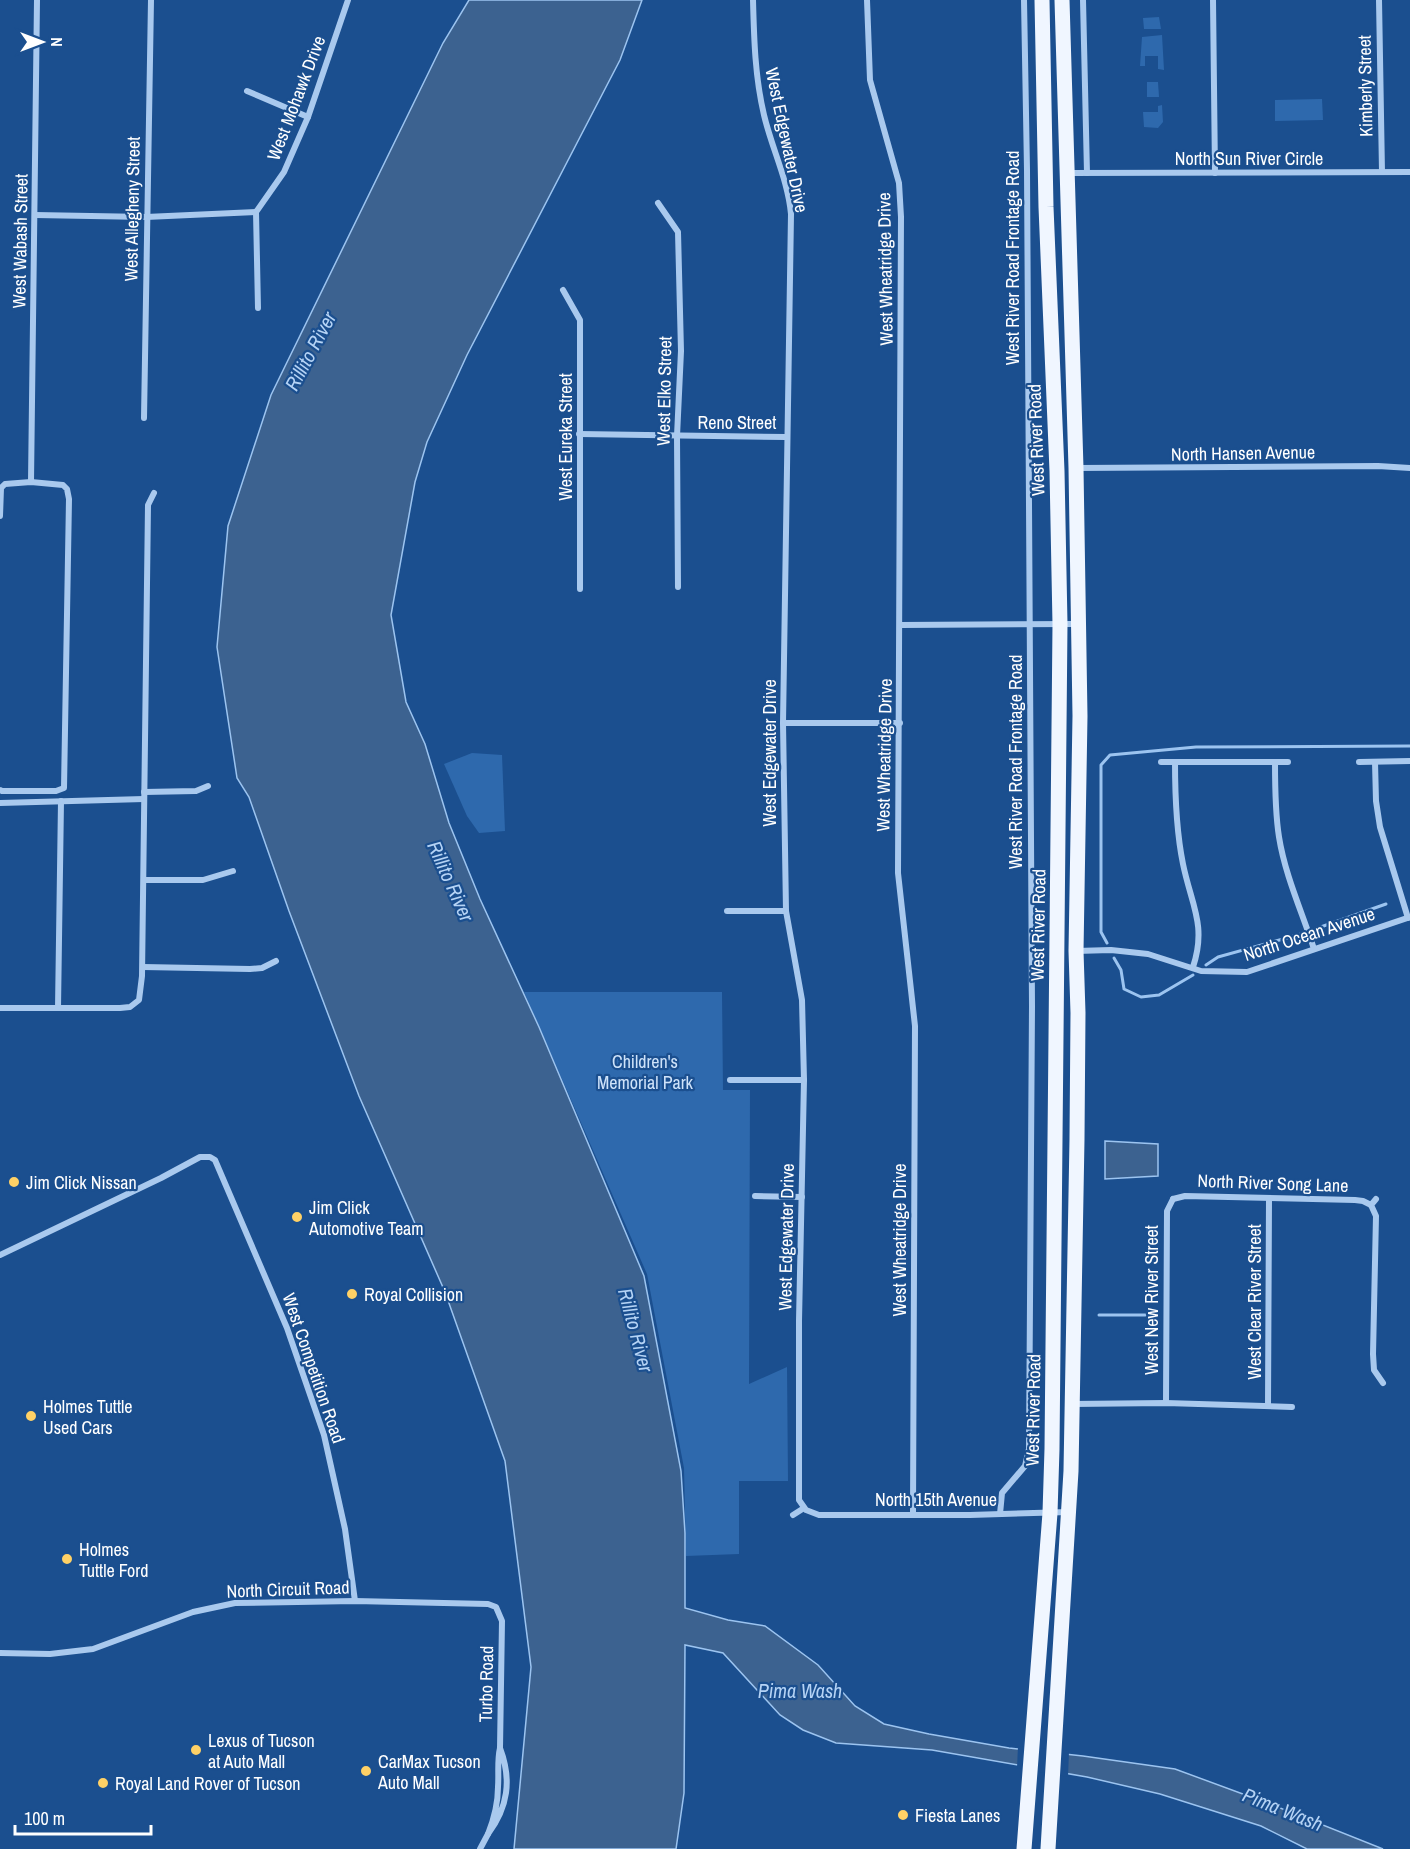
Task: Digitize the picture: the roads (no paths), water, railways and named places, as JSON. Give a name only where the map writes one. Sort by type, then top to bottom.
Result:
[{"type":"main road","name":"West River Road","points":[[1024,1849],[1050,1513],[1053,1365],[1060,624],[1057,471],[1046,207],[1042,0]]},
{"type":"main road","points":[[1048,1849],[1070,1512],[1077,1115],[1079,624],[1062,0]]},
{"type":"street","name":"West Wabash Street","points":[[31,482],[37,0]]},
{"type":"street","name":"West Allegheny Street","points":[[144,418],[151,0]]},
{"type":"street","name":"West Mohawk Drive","points":[[256,212],[284,172],[308,117],[348,0]]},
{"type":"street","name":"West Edgewater Drive","points":[[753,0],[758,87],[790,207],[783,723],[786,911],[802,1000],[804,1080],[798,1489],[799,1500],[804,1508]]},
{"type":"street","name":"West Wheatridge Drive","points":[[867,0],[870,80],[899,183],[902,218],[898,873],[915,1026],[913,1513]]},
{"type":"street","name":"West River Road Frontage Road","points":[[1000,1514],[1002,1493],[1025,1466],[1029,1449],[1032,1056],[1024,0]]},
{"type":"street","points":[[1083,0],[1087,173]]},
{"type":"street","points":[[1212,0],[1215,172]]},
{"type":"street","name":"Kimberly Street","points":[[1378,0],[1382,172]]},
{"type":"street","points":[[247,91],[308,117]]},
{"type":"street","name":"North Sun River Circle","points":[[1066,173],[1410,172]]},
{"type":"street","name":"West Elko Street","points":[[657,203],[678,232],[681,351],[677,436],[678,587]]},
{"type":"street","points":[[35,215],[146,217],[256,212],[258,308]]},
{"type":"street","name":"West Eureka Street","points":[[563,290],[580,320],[580,589]]},
{"type":"street","name":"Reno Street","points":[[579,434],[786,437]]},
{"type":"street","name":"North Hansen Avenue","points":[[1076,468],[1378,466],[1410,468]]},
{"type":"street","points":[[0,516],[1,488],[5,484],[31,482],[63,485],[67,489],[69,499],[64,788],[56,791],[0,790]]},
{"type":"street","points":[[0,1008],[120,1008],[139,1000],[144,880],[148,505],[154,493]]},
{"type":"street","points":[[900,625],[1079,624]]},
{"type":"street","points":[[783,723],[900,723]]},
{"type":"street","points":[[1359,762],[1410,761]]},
{"type":"street","points":[[1161,762],[1288,762]]},
{"type":"street","points":[[1175,762],[1178,837],[1199,926],[1198,952],[1193,967]]},
{"type":"street","points":[[1275,762],[1275,815],[1279,839],[1285,864],[1314,949]]},
{"type":"street","points":[[1375,762],[1376,801],[1380,827],[1409,917]]},
{"type":"street","points":[[0,803],[195,791],[208,786]]},
{"type":"street","points":[[58,1008],[61,801]]},
{"type":"street","points":[[144,880],[203,880],[233,871]]},
{"type":"street","points":[[727,911],[786,911]]},
{"type":"street","name":"North Ocean Avenue","points":[[1076,951],[1111,950],[1148,954],[1210,972],[1247,972],[1409,917]]},
{"type":"street","points":[[142,967],[262,968],[276,961]]},
{"type":"street","points":[[730,1080],[804,1080]]},
{"type":"street","name":"West Competition Road","points":[[0,1255],[161,1178],[200,1156],[210,1156],[219,1167],[230,1198],[287,1328],[324,1435],[345,1529],[355,1601]]},
{"type":"street","points":[[1167,1194],[1173,1199]]},
{"type":"street","points":[[755,1196],[802,1197]]},
{"type":"street","name":"North River Song Lane","points":[[1173,1199],[1185,1196],[1373,1202],[1376,1216],[1372,1354],[1374,1370],[1383,1383]]},
{"type":"street","name":"West New River Street","points":[[1166,1403],[1167,1211],[1173,1199]]},
{"type":"street","name":"West Clear River Street","points":[[1268,1405],[1269,1199]]},
{"type":"street","points":[[1072,1404],[1166,1403],[1292,1407]]},
{"type":"street","points":[[793,1515],[804,1508]]},
{"type":"street","name":"North 15th Avenue","points":[[804,1508],[812,1514],[819,1515],[1070,1512]]},
{"type":"street","name":"North Circuit Road","points":[[0,1653],[50,1654],[93,1649],[193,1612],[235,1603],[355,1601],[488,1604],[496,1607],[502,1622]]},
{"type":"street","name":"Turbo Road","points":[[480,1849],[496,1813],[499,1788],[497,1759],[500,1748],[502,1622]]},
{"type":"water","points":[[469,0],[642,0],[620,60],[467,355],[427,442],[415,482],[391,615],[406,702],[425,744],[449,823],[480,899],[539,1027],[644,1276],[681,1471],[685,1533],[685,1608],[728,1620],[765,1626],[818,1665],[855,1706],[884,1724],[1009,1748],[1175,1769],[1383,1849],[1307,1849],[1261,1826],[1160,1794],[1087,1777],[932,1750],[836,1743],[803,1730],[780,1715],[723,1653],[685,1645],[684,1793],[676,1849],[514,1849],[531,1667],[505,1461],[445,1292],[359,1096],[289,911],[249,797],[237,778],[217,647],[228,526],[271,395],[443,43]]},
{"type":"water","points":[[1105,1141],[1158,1144],[1158,1176],[1105,1179]]},
{"type":"waterway","points":[[1107,943],[1101,932],[1101,765],[1110,755],[1196,747],[1410,746]]},
{"type":"waterway","points":[[1315,929],[1386,904]]},
{"type":"waterway","points":[[1206,965],[1218,957],[1301,934]]},
{"type":"waterway","points":[[1114,958],[1121,970],[1124,989],[1141,997],[1159,995],[1193,975]]},
{"type":"waterway","points":[[1099,1315],[1158,1315]]},
{"type":"place","name":"Jim Click Nissan","points":[[14,1182]]},
{"type":"place","name":"Jim Click Automotive Team","points":[[297,1217]]},
{"type":"place","name":"Royal Collision","points":[[352,1294]]},
{"type":"place","name":"Holmes Tuttle Used Cars","points":[[31,1416]]},
{"type":"place","name":"Holmes Tuttle Ford","points":[[67,1559]]},
{"type":"place","name":"Lexus of Tucson at Auto Mall","points":[[196,1750]]},
{"type":"place","name":"CarMax Tucson Auto Mall","points":[[366,1771]]},
{"type":"place","name":"Royal Land Rover of Tucson","points":[[103,1783]]},
{"type":"place","name":"Fiesta Lanes","points":[[903,1815]]},
{"type":"water label","name":"Rillito River","points":[[310,351]]},
{"type":"water label","name":"Rillito River","points":[[451,881]]},
{"type":"water label","name":"Rillito River","points":[[636,1330]]},
{"type":"water label","name":"Pima Wash","points":[[800,1690]]},
{"type":"water label","name":"Pima Wash","points":[[1283,1809]]},
{"type":"park label","name":"Children's Memorial Park","points":[[645,1071]]}]
